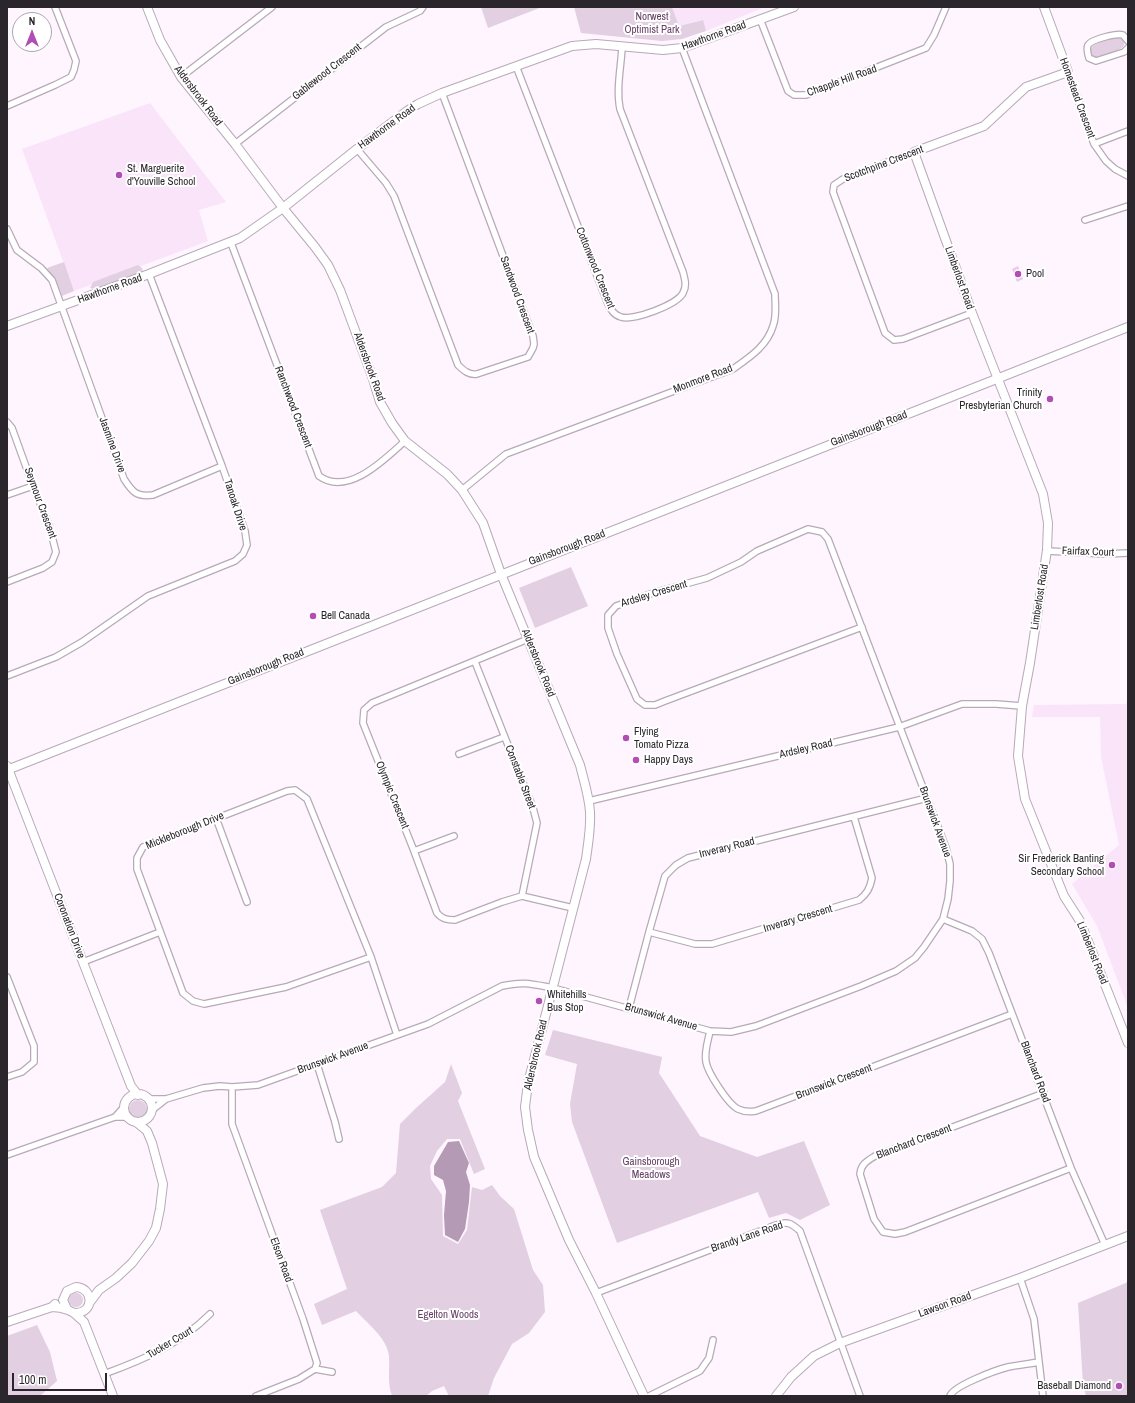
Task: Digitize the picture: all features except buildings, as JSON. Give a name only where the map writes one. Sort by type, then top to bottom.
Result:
[{"type":"street","points":[[7,106],[55,86],[71,77],[76,62],[55,7]]},
{"type":"street","name":"Aldersbrook Road","points":[[147,7],[160,40],[181,77],[235,144],[283,208],[316,247],[328,265],[340,290],[372,376],[380,402],[392,423],[405,441],[447,474],[462,490],[483,523],[501,574],[580,765],[587,789],[590,812],[589,840],[586,859],[572,908],[528,1083],[525,1107],[534,1157],[563,1226],[644,1396]]},
{"type":"street","points":[[181,77],[272,7]]},
{"type":"street","name":"Gablewood Crescent","points":[[235,144],[386,27],[420,11],[423,7]]},
{"type":"street","name":"Hawthorne Road","points":[[7,326],[231,243],[283,208],[407,111],[442,93],[572,46],[596,44],[663,50],[682,48],[794,7]]},
{"type":"street","name":"Chapple Hill Road","points":[[760,19],[788,91],[794,95],[806,95],[926,48],[934,35],[946,7]]},
{"type":"street","name":"Homestead Crescent","points":[[1044,7],[1094,144],[1106,162],[1128,176]]},
{"type":"street","points":[[1128,41],[1123,35],[1114,34],[1090,43],[1087,53],[1089,58],[1096,61],[1124,52],[1128,48]]},
{"type":"street","name":"Cottonwood Crescent","points":[[516,66],[608,304],[613,314],[621,318],[630,318],[645,314],[674,302],[683,294],[686,284],[684,272],[620,109],[618,89],[622,47]]},
{"type":"street","name":"Monmore Road","points":[[462,490],[506,454],[733,369],[755,354],[768,338],[774,325],[775,294],[682,48]]},
{"type":"street","name":"Scotchpine Crescent","points":[[972,313],[903,339],[894,340],[889,337],[885,333],[833,192],[834,185],[843,179],[984,126],[1026,87],[1068,72]]},
{"type":"street","name":"Sandwood Crescent","points":[[357,149],[386,183],[394,196],[458,366],[464,371],[477,374],[528,356],[532,348],[532,336],[442,93]]},
{"type":"street","points":[[1094,144],[1128,131]]},
{"type":"street","name":"Limberlost Road","points":[[914,152],[972,313],[1043,494],[1048,523],[1047,551],[1022,706],[1018,756],[1025,799],[1064,896],[1080,921],[1128,1043]]},
{"type":"street","points":[[1085,220],[1128,206]]},
{"type":"street","name":"Jasmine Drive","points":[[7,229],[17,250],[28,260],[41,268],[52,280],[124,479],[131,490],[142,496],[154,495],[222,466]]},
{"type":"street","name":"Ranchwood Crescent","points":[[231,243],[319,476],[329,482],[353,479],[371,470],[405,441]]},
{"type":"street","name":"Tanoak Drive","points":[[7,676],[62,653],[82,642],[148,596],[235,560],[243,554],[247,544],[245,531],[222,466],[149,274]]},
{"type":"street","name":"Gainsborough Road","points":[[7,768],[1128,327]]},
{"type":"street","name":"Seymour Crescent","points":[[7,422],[12,428],[49,525],[56,552],[52,562],[43,568],[7,582]]},
{"type":"street","points":[[7,495],[33,486]]},
{"type":"street","name":"Ardsley Crescent","points":[[862,627],[655,705],[645,705],[637,699],[631,688],[608,628],[608,615],[616,606],[656,592],[707,578],[741,562],[757,551],[808,529],[822,532],[828,539],[862,627],[899,727]]},
{"type":"street","name":"Fairfax Court","points":[[1047,551],[1106,554],[1128,553]]},
{"type":"street","name":"Olympic Crescent","points":[[522,896],[455,920],[448,920],[441,917],[437,913],[363,723],[364,710],[372,703],[528,639]]},
{"type":"street","name":"Constable Street","points":[[475,662],[533,808],[537,823],[522,896]]},
{"type":"street","name":"Ardsley Road","points":[[589,801],[899,727],[962,704],[1022,706]]},
{"type":"street","name":"Brunswick Avenue","points":[[148,1099],[166,1099],[202,1088],[258,1085],[428,1024],[502,986],[515,983],[527,983],[553,988],[710,1031],[731,1032],[756,1026],[896,971],[915,958],[943,919],[948,900],[950,881],[950,864],[946,848],[899,727]]},
{"type":"street","points":[[459,754],[504,737]]},
{"type":"street","name":"Coronation Drive","points":[[7,768],[131,1086],[138,1095]]},
{"type":"street","name":"Mickleborough Drive","points":[[371,957],[286,987],[204,1004],[193,1001],[183,993],[137,870],[137,858],[143,847],[287,791],[295,790],[307,799],[371,957],[397,1035]]},
{"type":"street","name":"Inverary Road","points":[[629,1008],[665,876],[676,865],[688,858],[927,798]]},
{"type":"street","name":"Inverary Crescent","points":[[649,932],[694,944],[712,944],[859,900],[866,894],[872,878],[854,817]]},
{"type":"street","points":[[216,818],[247,902]]},
{"type":"street","points":[[414,851],[454,836]]},
{"type":"street","points":[[522,896],[572,908]]},
{"type":"street","name":"Blanchard Road","points":[[943,919],[972,931],[982,939],[989,953],[1044,1093],[1071,1168],[1105,1245]]},
{"type":"street","points":[[83,962],[160,932]]},
{"type":"street","points":[[7,977],[9,990],[34,1046],[34,1062],[22,1072],[7,1077]]},
{"type":"street","name":"Brunswick Crescent","points":[[710,1031],[705,1053],[706,1064],[716,1083],[736,1108],[747,1112],[756,1111],[1012,1014]]},
{"type":"street","points":[[317,1064],[336,1122],[339,1139]]},
{"type":"street","points":[[115,1117],[124,1107],[129,1098],[131,1086]]},
{"type":"street","name":"Elson Road","points":[[232,1087],[232,1124],[303,1319],[317,1363],[315,1368]]},
{"type":"street","name":"Blanchard Crescent","points":[[1044,1093],[875,1156],[864,1163],[860,1168],[860,1174],[874,1219],[884,1232],[895,1234],[905,1232],[1071,1168]]},
{"type":"street","points":[[129,1098],[142,1095],[148,1099],[152,1106],[147,1131]]},
{"type":"street","name":"Brunswick Avenue","points":[[150,1113],[166,1099]]},
{"type":"street","points":[[124,1107],[127,1117]]},
{"type":"street","points":[[136,1122],[143,1121],[150,1113]]},
{"type":"street","points":[[7,1155],[115,1117],[127,1117],[136,1122],[147,1131],[152,1143],[163,1184],[156,1228],[149,1241],[132,1263],[116,1278],[99,1290],[81,1312],[52,1307]]},
{"type":"street","name":"Brandy Lane Road","points":[[596,1293],[784,1222],[792,1224],[800,1231],[860,1396]]},
{"type":"street","name":"Lawson Road","points":[[776,1396],[791,1377],[814,1356],[840,1343],[1020,1278],[1128,1236]]},
{"type":"street","points":[[1020,1278],[1034,1319],[1043,1396]]},
{"type":"street","points":[[7,1322],[52,1307],[64,1297],[67,1291],[72,1287],[79,1287],[85,1290],[89,1295],[84,1322]]},
{"type":"street","points":[[85,1290],[99,1290]]},
{"type":"street","points":[[64,1297],[64,1304],[84,1322],[113,1396]]},
{"type":"street","name":"Tucker Court","points":[[104,1374],[154,1354],[182,1338],[210,1314]]},
{"type":"street","points":[[649,1396],[700,1371],[709,1358],[713,1340]]},
{"type":"street","points":[[950,1396],[951,1392],[961,1385],[1000,1370],[1039,1362]]},
{"type":"street","points":[[256,1396],[300,1379],[315,1368],[332,1372]]},
{"type":"street","points":[[272,1390],[274,1396]]},
{"type":"shaded area","points":[[672,7],[765,7],[706,31],[702,20],[679,26]]},
{"type":"shaded area","name":"St. Marguerite d'Youville School","points":[[150,103],[226,202],[199,210],[208,241],[74,291],[22,149]]},
{"type":"shaded area","name":"Sir Frederick Banting Secondary School","points":[[1128,699],[1128,1008],[1097,926],[1072,884],[1119,845],[1101,757],[1100,717],[1032,717],[1034,705],[1126,704]]},
{"type":"shaded area","points":[[459,1141],[469,1163],[466,1172],[470,1185],[465,1229],[458,1242],[445,1235],[444,1215],[446,1191],[443,1180],[434,1175],[434,1166],[448,1142]]},
{"type":"green space","points":[[481,7],[542,7],[488,28]]},
{"type":"green space","name":"Norwest Optimist Park","points":[[574,7],[672,7],[679,26],[703,20],[706,31],[682,39],[662,41],[581,33]]},
{"type":"green space","points":[[1117,36],[1121,37],[1123,40],[1124,46],[1122,48],[1100,57],[1094,57],[1091,54],[1091,48],[1094,45]]},
{"type":"green space","points":[[64,262],[74,291],[62,296],[56,281],[47,268]]},
{"type":"green space","points":[[138,265],[142,268],[143,272],[94,289],[90,288],[93,282]]},
{"type":"green space","name":"Pool","points":[[1018,266],[1023,279],[1017,282],[1012,269]]},
{"type":"green space","points":[[571,567],[588,606],[535,628],[519,588]]},
{"type":"green space","name":"Gainsborough Meadows","points":[[553,1030],[662,1057],[659,1073],[700,1136],[757,1157],[804,1141],[830,1205],[800,1220],[786,1213],[769,1218],[758,1192],[617,1243],[572,1122],[570,1104],[577,1064],[545,1055]]},
{"type":"green space","name":"Egelton Woods","points":[[451,1064],[462,1093],[458,1101],[485,1169],[474,1174],[460,1139],[447,1139],[437,1151],[430,1166],[431,1179],[442,1195],[443,1236],[458,1244],[467,1230],[472,1187],[482,1190],[492,1185],[500,1196],[514,1209],[533,1270],[543,1285],[545,1312],[529,1333],[512,1344],[494,1378],[488,1396],[449,1396],[444,1386],[432,1391],[426,1396],[392,1396],[390,1391],[388,1349],[381,1337],[371,1326],[356,1311],[322,1325],[314,1304],[347,1289],[320,1210],[382,1187],[396,1173],[400,1124],[445,1082]]},
{"type":"green space","points":[[138,1100],[144,1103],[147,1109],[144,1115],[138,1118],[132,1115],[129,1109],[132,1103]]},
{"type":"green space","points":[[1128,1282],[1128,1396],[1086,1396],[1083,1385],[1078,1303]]},
{"type":"green space","points":[[76,1293],[81,1295],[83,1300],[81,1305],[76,1307],[71,1305],[69,1300],[71,1295]]},
{"type":"green space","points":[[37,1325],[50,1352],[57,1381],[40,1396],[7,1396],[7,1336]]},
{"type":"place","name":"St. Marguerite d'Youville School","points":[[119,175]]},
{"type":"place","name":"Pool","points":[[1018,274]]},
{"type":"place","name":"Trinity Presbyterian Church","points":[[1050,399]]},
{"type":"place","name":"Bell Canada","points":[[313,616]]},
{"type":"place","name":"Flying Tomato Pizza","points":[[626,738]]},
{"type":"place","name":"Happy Days","points":[[636,760]]},
{"type":"place","name":"Sir Frederick Banting Secondary School","points":[[1112,865]]},
{"type":"place","name":"Whitehills Bus Stop","points":[[539,1001]]},
{"type":"place","name":"Baseball Diamond","points":[[1119,1386]]}]
